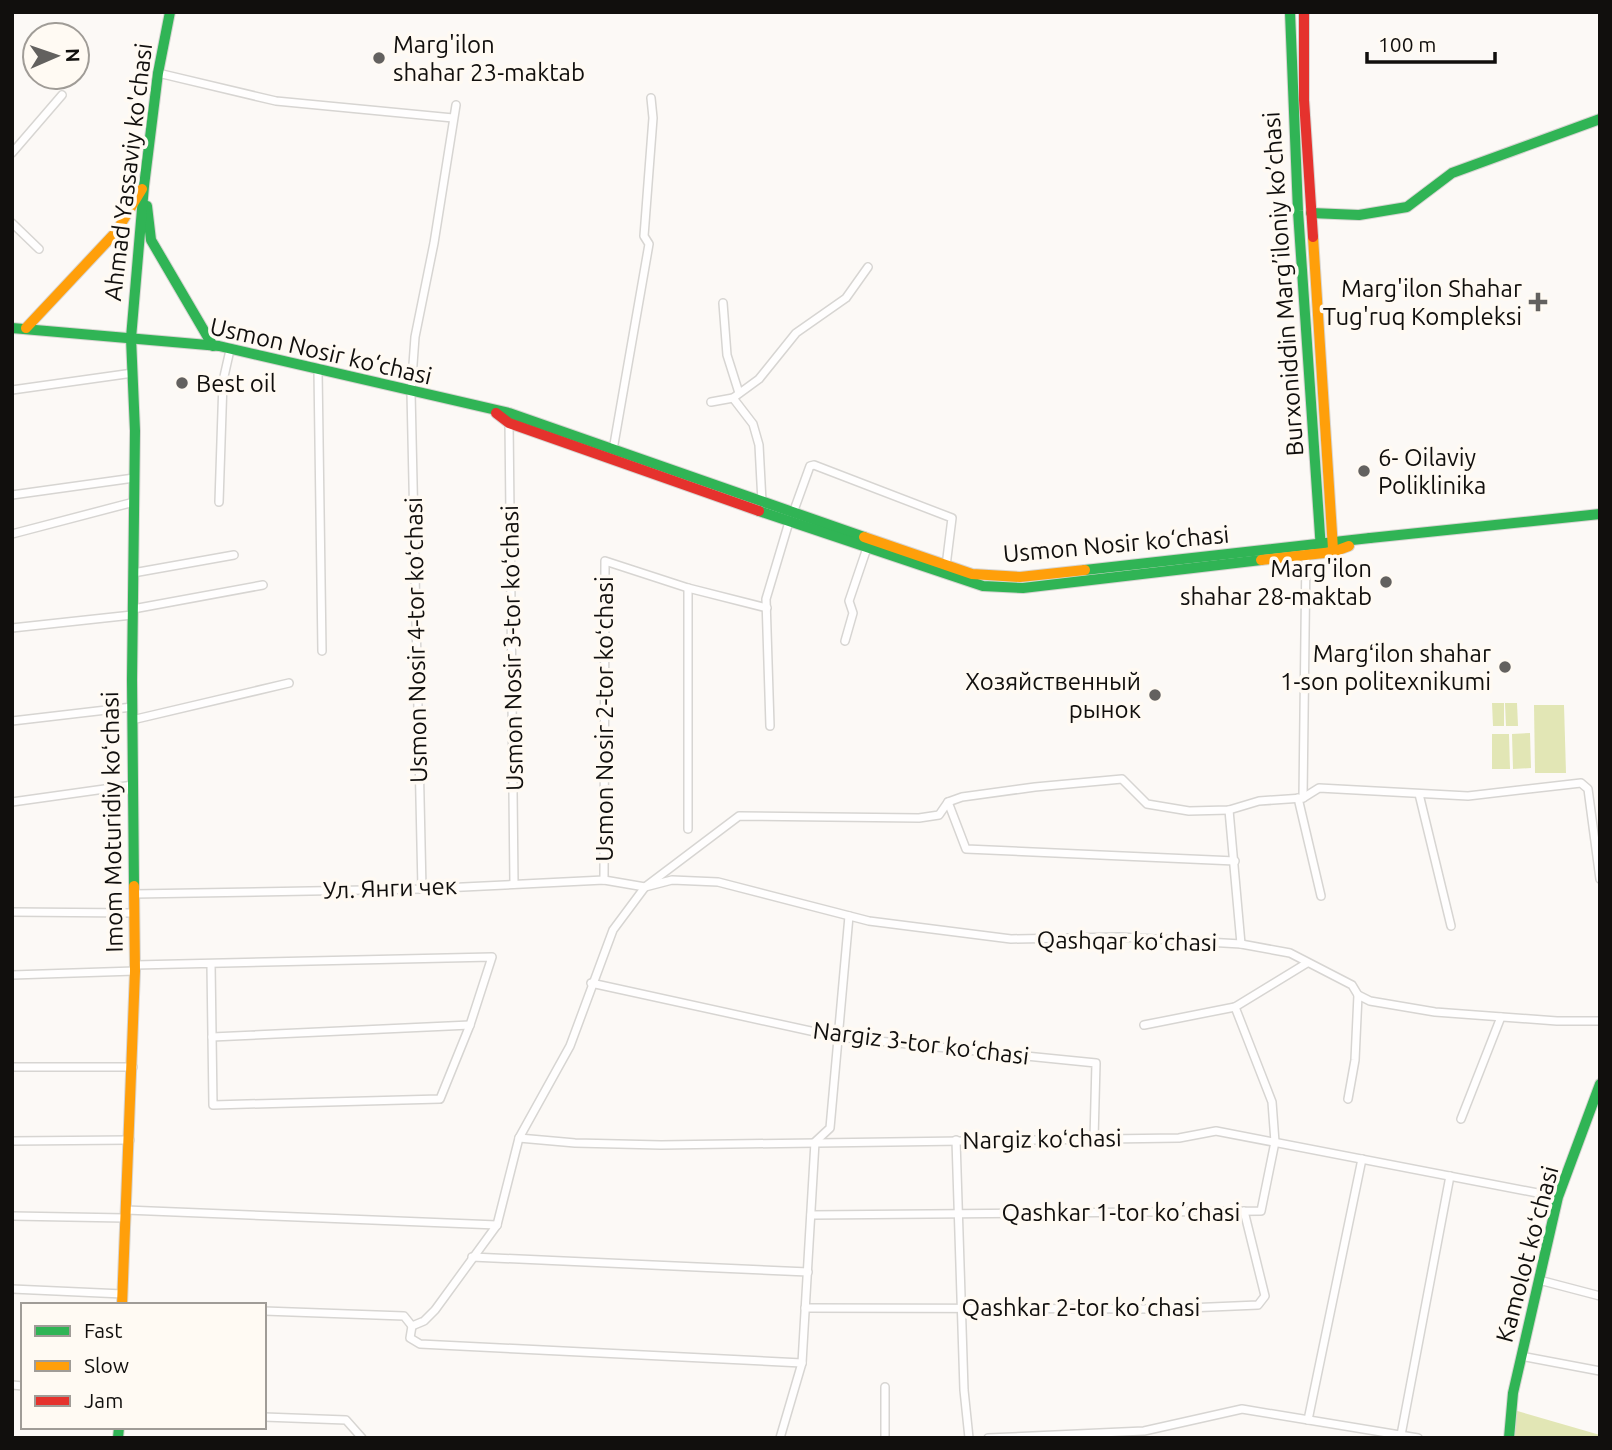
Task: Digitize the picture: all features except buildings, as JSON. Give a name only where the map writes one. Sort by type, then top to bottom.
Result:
[{"type":"main road","name":"Ahmad Yassaviy ko'chasi","points":[[131,338],[144,186],[158,73],[170,12]]},
{"type":"main road","name":"Burxoniddin Marg’iloniy ko’chasi","points":[[1290,12],[1289,42],[1298,211],[1320,549]]},
{"type":"main road","name":"Burxoniddin Marg’iloniy ko’chasi","points":[[1304,12],[1304,100],[1333,548]]},
{"type":"main road","points":[[1298,211],[1359,215],[1407,207],[1452,173],[1600,120]]},
{"type":"main road","points":[[26,328],[116,232],[144,186]]},
{"type":"main road","points":[[144,186],[151,240],[213,346]]},
{"type":"main road","name":"Usmon Nosir ko‘chasi","points":[[12,328],[213,346],[494,411],[791,518],[972,574],[1020,578],[1333,548],[1370,538],[1600,514]]},
{"type":"main road","name":"Imom Moturidiy koʻchasi","points":[[122,1299],[135,968],[132,720],[134,478],[131,338]]},
{"type":"main road","name":"Usmon Nosir ko‘chasi","points":[[509,418],[613,450],[762,503],[791,518]]},
{"type":"main road","name":"Usmon Nosir ko‘chasi","points":[[827,530],[867,548],[965,582],[1007,588],[1071,583],[1306,550]]},
{"type":"main road","name":"Kamolot koʻchasi","points":[[1509,1438],[1513,1393],[1558,1197],[1594,1107],[1600,1084]]},
{"type":"street","points":[[158,73],[276,101],[453,118]]},
{"type":"street","points":[[12,153],[62,95]]},
{"type":"street","points":[[613,450],[649,244],[644,236],[645,186],[653,118],[651,98]]},
{"type":"street","name":"Usmon Nosir 4-tor koʻchasi","points":[[422,889],[411,392],[415,337],[435,243],[456,105]]},
{"type":"street","points":[[12,223],[39,248]]},
{"type":"street","points":[[711,402],[733,398],[759,379],[796,333],[846,298],[868,267]]},
{"type":"street","points":[[723,303],[727,355],[740,393]]},
{"type":"street","points":[[219,502],[223,381],[230,350]]},
{"type":"street","points":[[318,370],[322,651]]},
{"type":"street","points":[[12,390],[133,373]]},
{"type":"street","points":[[733,398],[752,424],[760,445],[762,503]]},
{"type":"street","name":"Usmon Nosir 3-tor koʻchasi","points":[[509,418],[514,884]]},
{"type":"street","points":[[770,726],[766,608],[791,518],[810,466],[814,465],[951,518],[946,566]]},
{"type":"street","points":[[12,495],[134,478]]},
{"type":"street","points":[[12,534],[134,502]]},
{"type":"street","points":[[845,641],[853,613],[849,601],[867,548]]},
{"type":"street","points":[[1306,550],[1301,798],[1321,896]]},
{"type":"street","points":[[133,573],[234,555]]},
{"type":"street","name":"Usmon Nosir 2-tor koʻchasi","points":[[604,880],[605,561],[688,588],[766,608]]},
{"type":"street","points":[[12,628],[133,612],[263,585]]},
{"type":"street","points":[[688,588],[688,829]]},
{"type":"street","points":[[132,720],[289,683]]},
{"type":"street","points":[[12,721],[132,707]]},
{"type":"street","points":[[412,1326],[424,1321],[435,1310],[497,1225],[519,1138],[570,1046],[591,983],[613,930],[645,887],[739,816],[919,818],[939,815],[948,802],[1035,787],[1122,779],[1147,804],[1189,811],[1229,810],[1259,801],[1301,798],[1319,788],[1468,796],[1586,785],[1600,879]]},
{"type":"street","points":[[12,802],[133,785]]},
{"type":"street","points":[[1419,794],[1451,926]]},
{"type":"street","points":[[948,802],[966,849],[1235,861]]},
{"type":"street","points":[[1229,810],[1241,944]]},
{"type":"street","name":"Ул. Янги чек","points":[[134,894],[422,889],[604,880],[645,887]]},
{"type":"street","name":"Qashqar koʻchasi","points":[[645,887],[671,880],[718,881],[849,916],[1011,939],[1120,937],[1241,944],[1290,953],[1352,985],[1357,995],[1370,1001],[1435,1012],[1557,1021],[1600,1021]]},
{"type":"street","points":[[12,912],[134,913]]},
{"type":"street","points":[[780,1438],[802,1363],[815,1142],[830,1128],[849,916]]},
{"type":"street","points":[[12,975],[211,964],[492,957],[470,1025],[440,1099],[213,1105],[211,964]]},
{"type":"street","points":[[1144,1025],[1235,1007],[1307,963]]},
{"type":"street","name":"Nargiz 3-tor koʻchasi","points":[[591,983],[838,1037],[1096,1063],[1094,1139]]},
{"type":"street","points":[[1349,1100],[1355,1060],[1357,995]]},
{"type":"street","name":"Qashkar 1-tor koʼchasi","points":[[811,1215],[1261,1211],[1275,1142],[1272,1102],[1235,1007]]},
{"type":"street","points":[[1461,1119],[1501,1017]]},
{"type":"street","points":[[212,1037],[470,1025]]},
{"type":"street","points":[[12,1067],[133,1067]]},
{"type":"street","name":"Nargiz koʻchasi","points":[[519,1138],[624,1144],[1180,1138],[1216,1131],[1558,1197]]},
{"type":"street","points":[[12,1141],[130,1140]]},
{"type":"street","points":[[956,1140],[961,1308],[969,1438]]},
{"type":"street","points":[[1308,1420],[1362,1159]]},
{"type":"street","points":[[1401,1435],[1450,1176]]},
{"type":"street","name":"Qashkar 2-tor koʼchasi","points":[[805,1308],[1164,1309],[1258,1305],[1265,1296],[1244,1211]]},
{"type":"street","points":[[12,1216],[126,1214],[497,1225]]},
{"type":"street","points":[[472,1257],[808,1272]]},
{"type":"street","points":[[1539,1280],[1600,1296]]},
{"type":"street","points":[[12,1289],[122,1299]]},
{"type":"street","points":[[266,1311],[404,1316],[412,1326],[410,1338],[420,1344],[802,1363]]},
{"type":"street","points":[[1521,1356],[1600,1371]]},
{"type":"street","points":[[884,1438],[885,1387]]},
{"type":"street","points":[[988,1438],[1144,1434],[1242,1409],[1418,1438]]},
{"type":"street","points":[[266,1417],[346,1420],[362,1438]]},
{"type":"green space","points":[[1492,703],[1504,703],[1504,726],[1493,726]]},
{"type":"green space","points":[[1505,703],[1517,703],[1518,726],[1506,726]]},
{"type":"green space","points":[[1534,705],[1564,705],[1566,773],[1535,773]]},
{"type":"green space","points":[[1530,733],[1531,768],[1513,769],[1512,734]]},
{"type":"green space","points":[[1492,734],[1509,734],[1510,769],[1492,769]]},
{"type":"green space","points":[[1514,1410],[1600,1435],[1600,1438],[1514,1438]]},
{"type":"traffic: fast","points":[[134,886],[132,680],[135,431],[131,338],[144,186],[158,73],[170,12]]},
{"type":"traffic: fast","points":[[1290,12],[1298,211],[1321,550]]},
{"type":"traffic: fast","points":[[1311,213],[1359,215],[1407,207],[1452,173],[1600,119]]},
{"type":"traffic: fast","points":[[147,206],[151,240],[213,346]]},
{"type":"traffic: fast","points":[[12,328],[219,346],[509,413],[864,537]]},
{"type":"traffic: fast","points":[[759,511],[983,586],[1023,588],[1261,560]]},
{"type":"traffic: fast","points":[[1370,538],[1600,514]]},
{"type":"traffic: fast","points":[[1085,570],[1370,538]]},
{"type":"traffic: fast","points":[[1509,1438],[1513,1393],[1558,1197],[1600,1084]]},
{"type":"traffic: fast","points":[[118,1438],[119,1429]]},
{"type":"traffic: slow","points":[[26,328],[116,232],[142,189]]},
{"type":"traffic: slow","points":[[1313,237],[1333,549]]},
{"type":"traffic: slow","points":[[864,537],[972,574],[1020,577],[1085,570]]},
{"type":"traffic: slow","points":[[1261,560],[1333,552],[1349,546]]},
{"type":"traffic: slow","points":[[122,1303],[135,971],[134,886]]},
{"type":"traffic: jam","points":[[1304,12],[1304,100],[1313,237]]},
{"type":"traffic: jam","points":[[496,413],[509,423],[759,511]]},
{"type":"place","name":"Marg'ilon shahar 23-maktab","points":[[379,58]]},
{"type":"place","name":"Marg'ilon Shahar Tug'ruq Kompleksi","points":[[1538,302]]},
{"type":"place","name":"Best oil","points":[[182,383]]},
{"type":"place","name":"6- Oilaviy Poliklinika","points":[[1364,471]]},
{"type":"place","name":"Marg'ilon shahar 28-maktab","points":[[1386,582]]},
{"type":"place","name":"Margʻilon shahar 1-son politexnikumi","points":[[1505,667]]},
{"type":"place","name":"Хозяйственный рынок","points":[[1155,695]]}]
